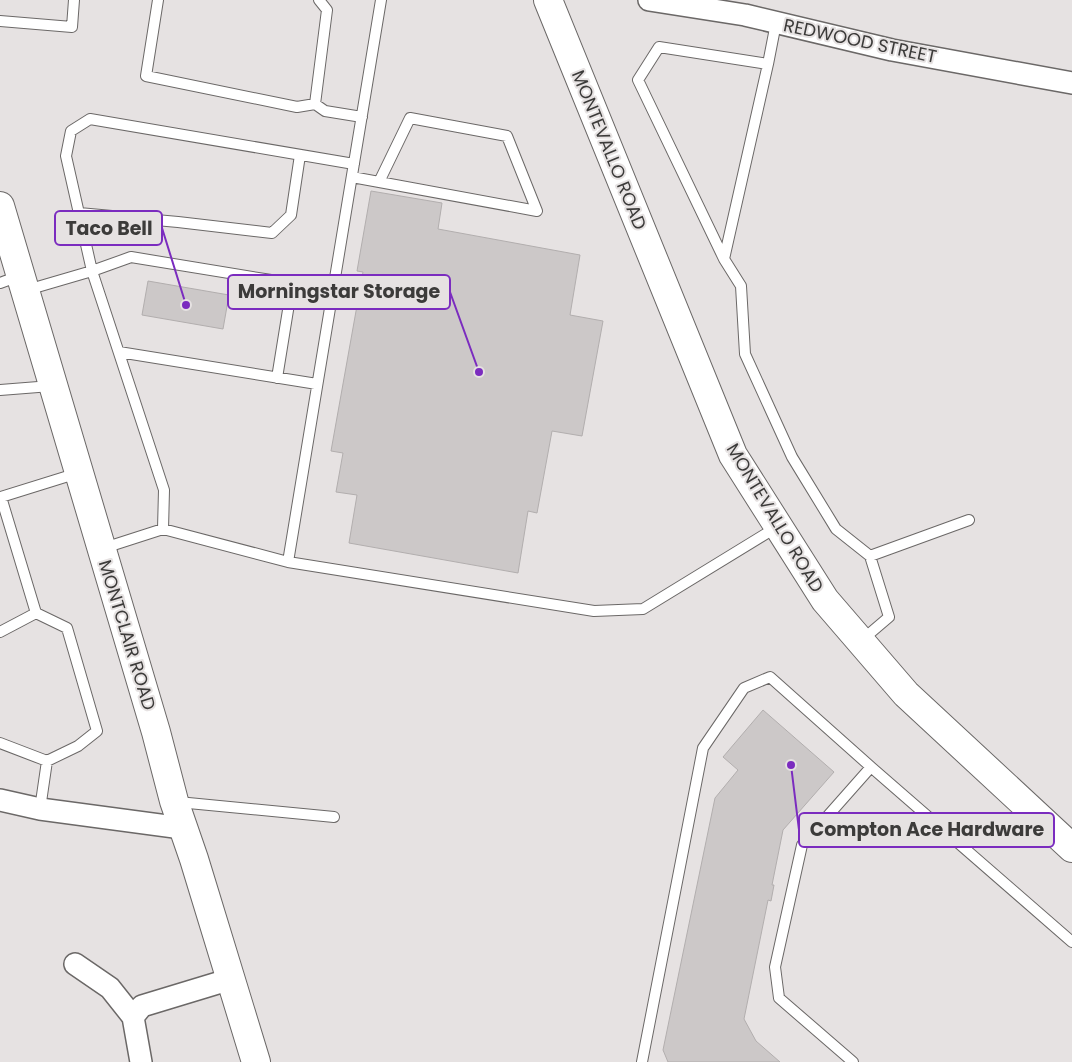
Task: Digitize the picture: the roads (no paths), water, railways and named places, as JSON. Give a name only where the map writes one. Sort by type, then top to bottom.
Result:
[{"type":"main road","name":"MONTEVALLO ROAD","points":[[548,0],[733,455],[824,600],[906,694],[1072,848]]},
{"type":"main road","name":"MONTCLAIR ROAD","points":[[0,206],[15,283],[53,385],[156,732],[182,828],[194,859],[256,1062]]},
{"type":"street","name":"REDWOOD STREET","points":[[648,0],[745,15],[892,50],[1072,83]]},
{"type":"street","points":[[0,800],[40,809],[182,828]]},
{"type":"street","points":[[75,964],[110,988],[133,1017],[141,1062]]},
{"type":"street","points":[[133,1017],[142,1006],[231,980]]},
{"type":"lane","points":[[0,21],[72,27],[74,0]]},
{"type":"lane","points":[[158,0],[146,76],[297,107],[315,104],[325,111],[362,117]]},
{"type":"lane","points":[[315,104],[327,10],[319,0]]},
{"type":"lane","points":[[288,562],[381,0]]},
{"type":"lane","points":[[724,259],[776,23]]},
{"type":"lane","points":[[768,64],[659,47],[638,80],[724,259],[742,286],[745,354],[792,457],[836,529],[870,556],[889,616],[860,641]]},
{"type":"lane","points":[[352,177],[379,182],[527,209],[536,210],[507,136],[410,118],[379,182]]},
{"type":"lane","points":[[163,529],[164,490],[92,271],[66,156],[71,131],[90,119],[354,164]]},
{"type":"lane","points":[[79,213],[272,233],[290,215],[300,155]]},
{"type":"lane","points":[[15,283],[92,271],[131,256],[271,280],[289,304],[277,378]]},
{"type":"lane","points":[[119,352],[317,384]]},
{"type":"lane","points":[[0,390],[53,385]]},
{"type":"lane","points":[[0,743],[47,761],[78,746],[96,731],[67,628],[36,613],[1,497],[79,473]]},
{"type":"lane","points":[[870,556],[969,520]]},
{"type":"lane","points":[[102,549],[163,529],[288,562],[594,611],[643,609],[778,526]]},
{"type":"lane","points":[[0,632],[36,613]]},
{"type":"lane","points":[[642,1062],[703,748],[744,688],[770,677],[1072,942]]},
{"type":"lane","points":[[40,809],[47,761]]},
{"type":"lane","points":[[853,1062],[779,998],[775,967],[802,845],[871,766]]},
{"type":"lane","points":[[174,801],[334,817]]},
{"type":"place","name":"Taco Bell","points":[[186,305]]},
{"type":"place","name":"Morningstar Storage","points":[[479,372]]},
{"type":"place","name":"Compton Ace Hardware","points":[[791,765]]}]
